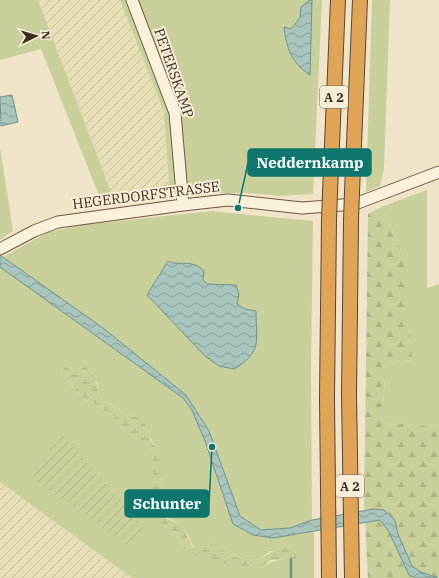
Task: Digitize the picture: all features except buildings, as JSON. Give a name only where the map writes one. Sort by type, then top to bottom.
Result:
[{"type":"highway","name":"A 2","points":[[330,578],[326,398],[329,221],[338,0]]},
{"type":"highway","name":"A 2","points":[[352,578],[349,395],[351,221],[360,0]]},
{"type":"street","name":"PETERSKAMP","points":[[132,0],[175,113],[183,205]]},
{"type":"street","name":"HEGERDORFSTRASSE","points":[[3,247],[34,231],[58,222],[183,205],[228,200],[302,208],[340,206],[369,200],[439,172]]},
{"type":"shaded area","points":[[38,0],[120,0],[164,112],[169,183],[163,194],[114,200]]},
{"type":"shaded area","points":[[0,482],[132,578],[0,578]]},
{"type":"green space","points":[[0,0],[38,0],[114,200],[104,208],[41,49],[0,60]]},
{"type":"green space","points":[[120,0],[322,0],[313,194],[279,196],[248,193],[197,193],[191,189],[163,194],[169,183],[164,112]]},
{"type":"green space","points":[[372,0],[390,0],[384,169],[380,186],[366,192]]},
{"type":"green space","points":[[0,147],[13,231],[0,240]]},
{"type":"green space","points":[[427,190],[427,288],[439,284],[439,427],[382,422],[386,363],[411,360],[404,256],[381,207]]},
{"type":"green space","points":[[381,207],[404,256],[412,360],[386,363],[382,422],[439,427],[439,578],[425,574],[410,564],[402,545],[395,520],[374,509],[364,510],[368,214]]},
{"type":"green space","points":[[211,211],[313,221],[311,370],[312,520],[290,528],[261,530],[240,515],[209,431],[186,395],[103,328],[3,257],[46,233],[81,225]]},
{"type":"green space","points":[[0,267],[183,398],[192,410],[205,441],[226,505],[253,535],[298,535],[314,530],[314,578],[132,578],[0,482]],"holes":[[[64,376],[97,382],[100,398],[123,413],[137,417],[158,450],[160,478],[162,484],[159,508],[162,515],[176,522],[186,532],[194,548],[198,546],[247,560],[260,559],[270,551],[293,553],[298,556],[274,561],[261,567],[185,548],[175,532],[168,528],[152,501],[154,490],[153,461],[152,451],[148,444],[123,431],[116,419],[96,404],[90,403],[83,399]]]},
{"type":"green space","points":[[80,363],[92,374],[98,387],[100,398],[123,413],[137,417],[148,428],[150,439],[158,450],[160,459],[160,478],[162,484],[159,508],[162,516],[182,526],[193,548],[204,543],[211,543],[232,556],[247,560],[260,559],[277,549],[289,547],[298,556],[295,559],[271,560],[261,567],[250,569],[216,562],[193,555],[185,548],[175,532],[157,522],[153,514],[153,461],[152,451],[148,444],[130,437],[123,431],[116,419],[96,404],[90,403],[83,399],[64,376],[63,368],[71,364]]},
{"type":"green space","points":[[61,433],[144,528],[130,547],[32,478]]},
{"type":"green space","points":[[380,520],[389,532],[409,575],[414,578],[368,578],[365,522]]},
{"type":"water","points":[[312,0],[310,75],[294,60],[288,48],[284,27],[291,29],[300,18],[301,7]]},
{"type":"water","points":[[12,95],[18,122],[1,126],[0,97]]},
{"type":"water","points":[[0,255],[103,328],[186,395],[209,431],[240,516],[261,530],[290,528],[312,520],[374,509],[384,510],[395,520],[398,534],[412,566],[421,572],[438,578],[416,578],[409,575],[389,532],[380,520],[273,538],[253,535],[233,524],[205,441],[192,410],[183,398],[0,267]]},
{"type":"water","points":[[168,261],[172,263],[190,264],[199,267],[204,271],[203,280],[207,284],[236,285],[239,294],[237,304],[245,309],[256,311],[256,344],[250,357],[243,363],[234,369],[219,366],[205,356],[147,295]]},
{"type":"waterway","points":[[291,559],[291,578]]},
{"type":"place","name":"Neddernkamp","points":[[238,208]]},
{"type":"place","name":"Schunter","points":[[212,447]]}]
